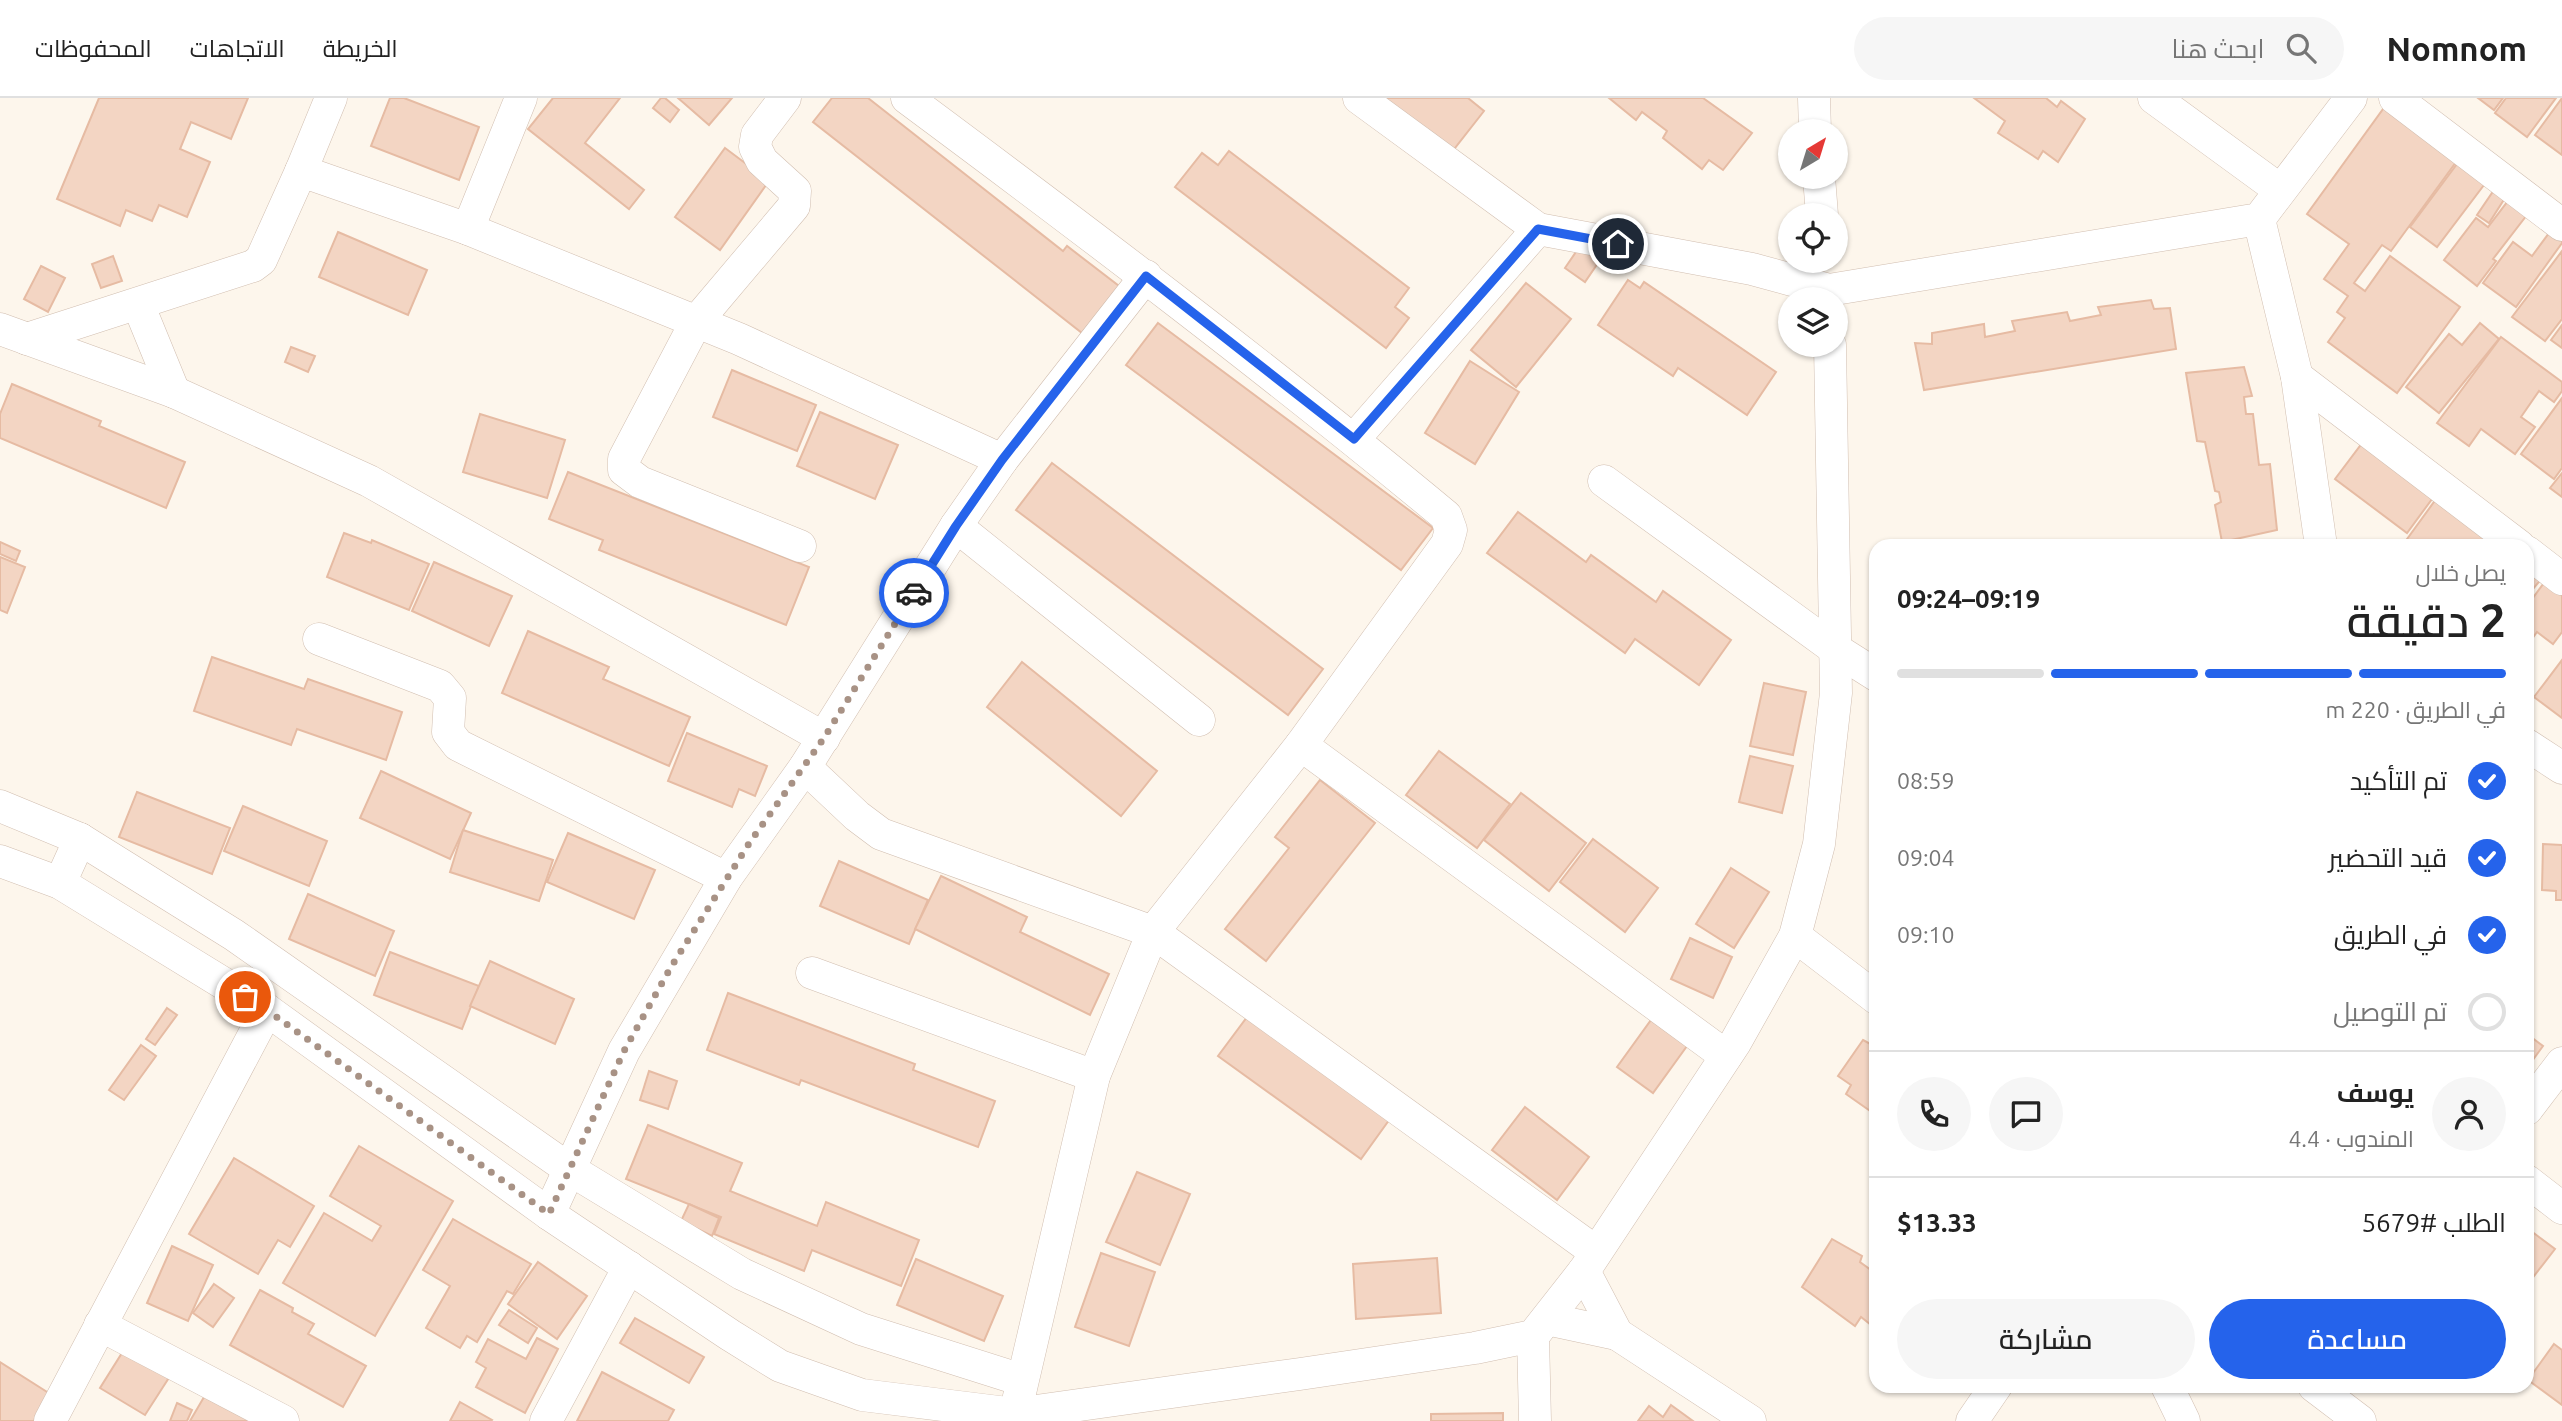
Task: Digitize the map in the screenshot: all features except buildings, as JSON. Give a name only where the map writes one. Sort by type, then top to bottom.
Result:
[{"type":"street","points":[[13,334],[138,304],[253,266],[261,260],[331,98]]},
{"type":"street","points":[[468,229],[522,98]]},
{"type":"street","points":[[785,98],[757,135],[755,146],[762,161],[795,191],[794,206],[696,322],[624,459],[624,470],[640,482],[800,546]]},
{"type":"street","points":[[907,98],[1146,276],[1354,439],[1447,516],[1451,530],[1447,544],[1301,745],[1153,932],[1094,1076],[1015,1417]]},
{"type":"street","points":[[1359,98],[1538,229],[1828,283],[2259,219],[2351,98]]},
{"type":"street","points":[[2154,98],[2280,190]]},
{"type":"street","points":[[2395,98],[2562,225]]},
{"type":"street","points":[[301,171],[468,229],[739,339],[1002,460]]},
{"type":"street","points":[[2259,219],[2297,377],[2320,539]]},
{"type":"street","points":[[1354,439],[1538,229]]},
{"type":"street","points":[[549,1214],[624,1051],[726,878],[805,767],[956,526],[1002,460],[1146,276]]},
{"type":"street","points":[[138,304],[174,392]]},
{"type":"street","points":[[13,334],[174,392],[369,481],[824,738]]},
{"type":"street","points":[[1535,1421],[1540,1327],[1590,1262],[1726,1056],[1795,936],[1819,844],[1836,692],[1830,357]]},
{"type":"street","points":[[2297,377],[2510,539]]},
{"type":"street","points":[[1604,481],[1835,649],[1869,671]]},
{"type":"street","points":[[956,526],[1199,720]]},
{"type":"street","points":[[2534,557],[2562,579]]},
{"type":"street","points":[[319,639],[440,685],[450,698],[448,732],[458,745],[726,878]]},
{"type":"street","points":[[1301,745],[1726,1056]]},
{"type":"street","points":[[2534,750],[2562,768]]},
{"type":"street","points":[[805,767],[857,816],[881,834],[1153,932],[1590,1262],[1617,1334]]},
{"type":"street","points":[[0,806],[80,839],[233,935],[569,1170],[741,1274],[861,1329],[1023,1380]]},
{"type":"street","points":[[60,883],[80,839]]},
{"type":"street","points":[[0,861],[60,883],[267,1010],[549,1214],[770,1360],[817,1381],[862,1395],[1015,1417],[1475,1348],[1540,1327],[1617,1334],[1750,1421]]},
{"type":"street","points":[[1795,936],[1869,993]]},
{"type":"street","points":[[812,973],[1094,1076]]},
{"type":"street","points":[[50,1421],[267,1010]]},
{"type":"street","points":[[2534,1100],[2562,1063]]},
{"type":"street","points":[[2534,1186],[2562,1208]]},
{"type":"street","points":[[546,1421],[628,1267]]},
{"type":"street","points":[[100,1325],[283,1421]]},
{"type":"street","points":[[1972,1421],[1991,1393]]},
{"type":"street","points":[[2170,1393],[2184,1421]]},
{"type":"street","points":[[2325,1393],[2360,1421]]},
{"type":"way so far","points":[[245,997],[267,1010],[549,1214],[624,1051],[671,967],[750,842],[824,738],[914,593]]},
{"type":"route","points":[[914,593],[1002,460],[1146,276],[1354,439],[1538,229],[1618,244]]}]
